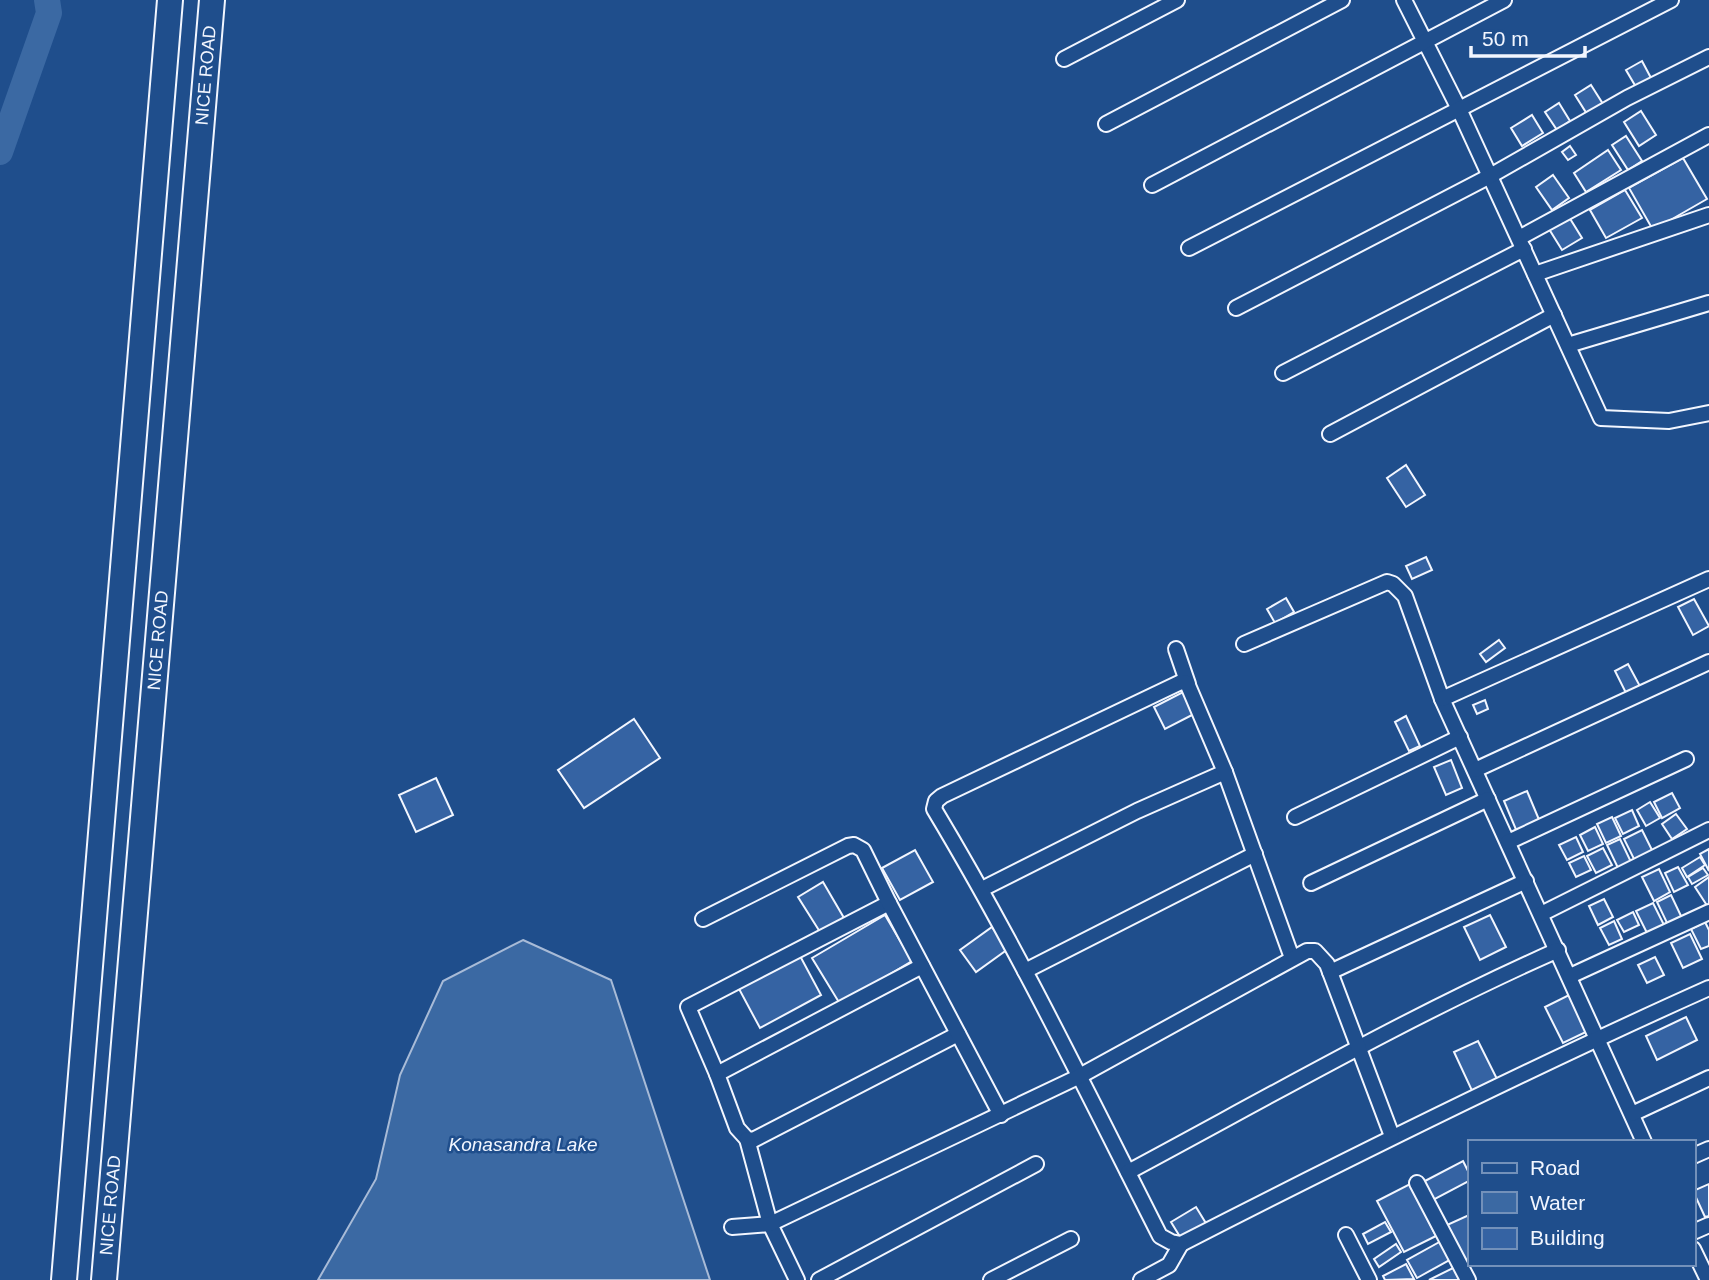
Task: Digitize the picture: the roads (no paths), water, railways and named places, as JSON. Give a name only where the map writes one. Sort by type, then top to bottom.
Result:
[{"type":"highway","points":[[64,1280],[170,0]]},
{"type":"highway","name":"NICE ROAD","points":[[104,1280],[212,0]]},
{"type":"street","points":[[1065,59],[1177,0]]},
{"type":"street","points":[[1106,124],[1342,0]]},
{"type":"street","points":[[1404,0],[1460,109],[1601,418],[1669,421],[1709,413]]},
{"type":"street","points":[[1152,185],[1504,0]]},
{"type":"street","points":[[1189,248],[1671,0]]},
{"type":"street","points":[[1236,308],[1490,176],[1627,98],[1709,57]]},
{"type":"street","points":[[1283,373],[1521,244],[1709,135]]},
{"type":"street","points":[[1535,274],[1709,215]]},
{"type":"street","points":[[1568,345],[1709,303]]},
{"type":"street","points":[[1329,434],[1554,315]]},
{"type":"street","points":[[1443,699],[1709,579]]},
{"type":"street","points":[[1244,644],[1387,582],[1393,584],[1405,596],[1443,699],[1643,1140]]},
{"type":"street","points":[[1176,649],[1225,772],[1292,958]]},
{"type":"street","points":[[1475,771],[1709,662]]},
{"type":"street","points":[[1181,1244],[1160,1236],[982,889],[934,809],[936,801],[942,796],[1181,682],[1188,684]]},
{"type":"street","points":[[1295,817],[1460,737]]},
{"type":"street","points":[[1508,842],[1686,759]]},
{"type":"street","points":[[982,889],[1138,811],[1225,772]]},
{"type":"street","points":[[1311,883],[1489,799]]},
{"type":"street","points":[[1541,914],[1709,830]]},
{"type":"street","points":[[702,919],[853,845],[863,850],[1001,1115]]},
{"type":"street","points":[[1025,971],[1255,854]]},
{"type":"street","points":[[1330,972],[1526,881]]},
{"type":"street","points":[[797,1280],[770,1224],[747,1139],[737,1128],[688,1007],[889,903]]},
{"type":"street","points":[[1570,976],[1709,912]]},
{"type":"street","points":[[1128,1172],[1360,1048],[1512,970],[1558,950]]},
{"type":"street","points":[[732,1227],[770,1224],[1001,1115],[1078,1077],[1307,951],[1315,951],[1321,955],[1330,972],[1392,1136]]},
{"type":"street","points":[[717,1074],[922,966]]},
{"type":"street","points":[[1141,1280],[1169,1265],[1181,1244],[1392,1136],[1709,988]]},
{"type":"street","points":[[747,1139],[753,1140],[958,1034]]},
{"type":"street","points":[[1632,1114],[1709,1078]]},
{"type":"street","points":[[819,1280],[1037,1164]]},
{"type":"street","points":[[1417,1183],[1468,1280]]},
{"type":"street","points":[[1346,1235],[1369,1280]]},
{"type":"street","points":[[990,1280],[1071,1239]]},
{"type":"street","points":[[1695,1253],[1708,1280]]},
{"type":"water","name":"Konasandra Lake","points":[[523,940],[611,980],[710,1280],[318,1280],[376,1179],[400,1075],[443,981]]},
{"type":"waterway","points":[[0,152],[49,13],[47,0]]}]
